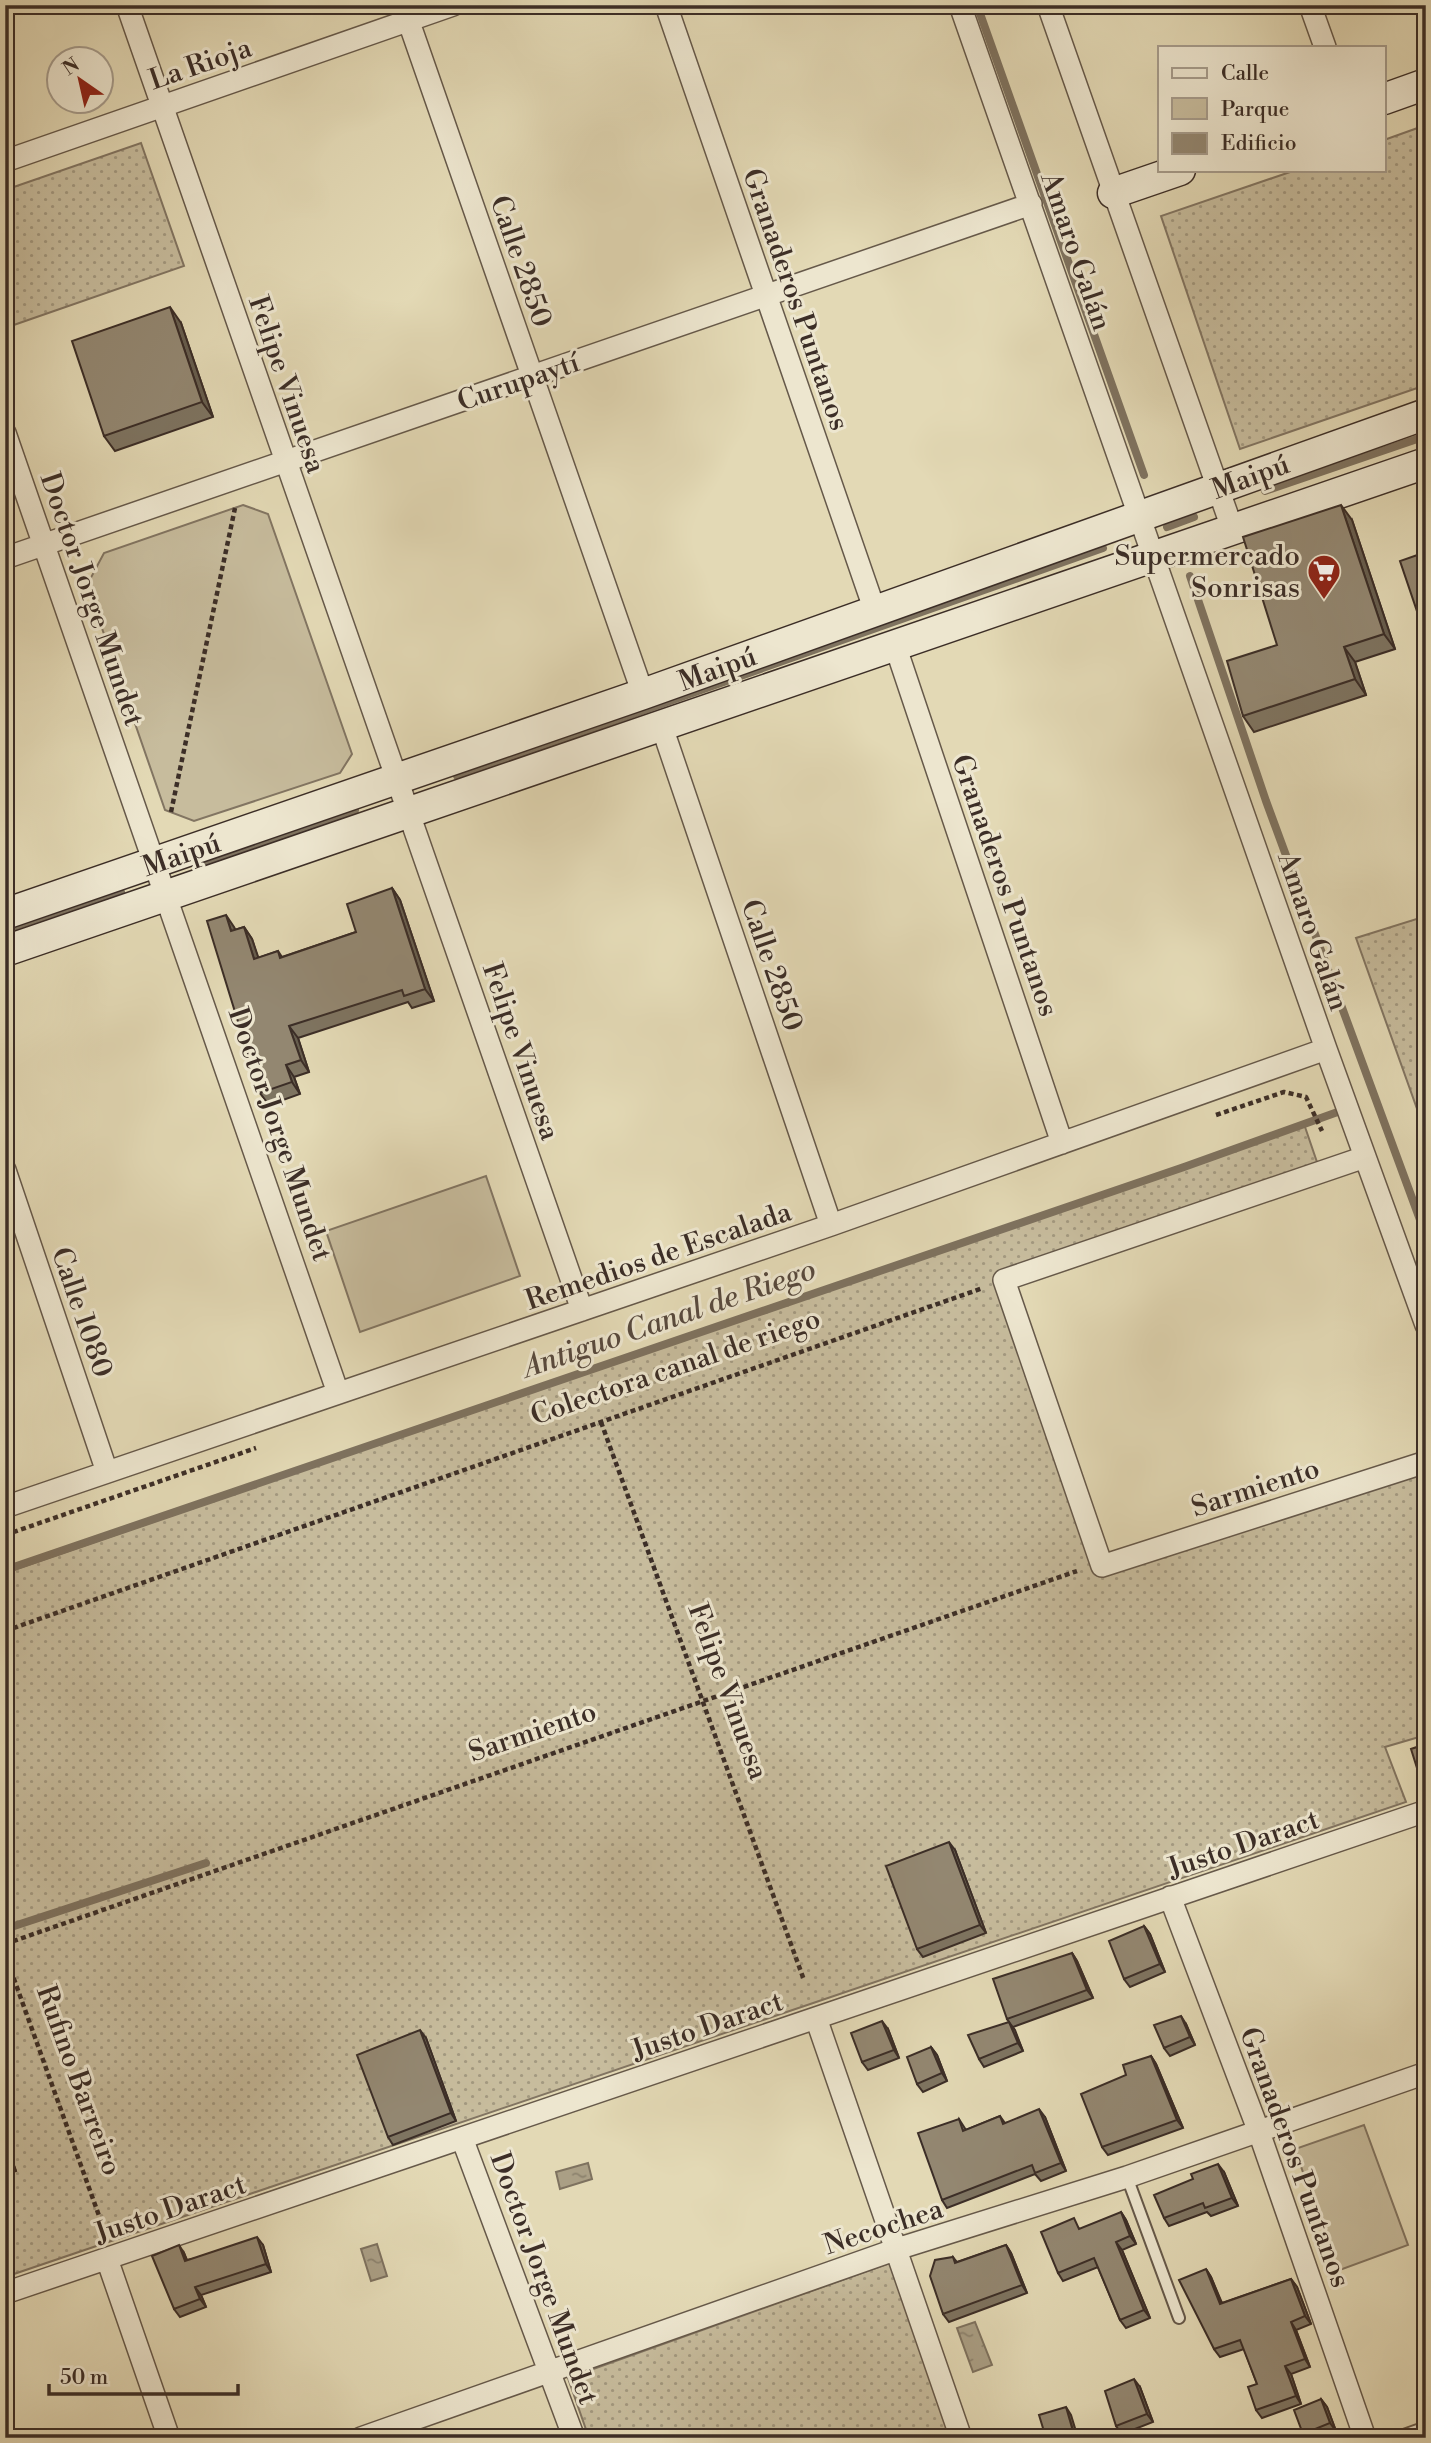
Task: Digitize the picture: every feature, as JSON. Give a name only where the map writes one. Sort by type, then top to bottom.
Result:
[{"type":"street","name":"Felipe Vinuesa","points":[[127,5],[582,1310]]},
{"type":"street","name":"La Rioja","points":[[5,161],[162,106],[406,13],[453,5]]},
{"type":"street","name":"Granaderos Puntanos","points":[[666,5],[875,611]]},
{"type":"street","name":"Amaro Galán","points":[[961,5],[1326,1049],[1426,1325]]},
{"type":"street","name":"Amaro Galán","points":[[1048,5],[1232,528]]},
{"type":"street","points":[[1310,5],[1325,46]]},
{"type":"street","name":"Calle 2850","points":[[406,13],[643,694]]},
{"type":"street","points":[[1386,98],[1426,84]]},
{"type":"street","points":[[1113,194],[1174,172]]},
{"type":"street","name":"Curupaytí","points":[[5,558],[1031,204]]},
{"type":"street","name":"Maipú","points":[[5,914],[643,694],[1426,414]]},
{"type":"street","name":"Doctor Jorge Mundet","points":[[5,433],[338,1393]]},
{"type":"street","name":"Maipú","points":[[5,951],[1426,463]]},
{"type":"street","name":"Granaderos Puntanos","points":[[895,645],[1062,1143]]},
{"type":"street","name":"Calle 2850","points":[[661,724],[831,1225]]},
{"type":"street","name":"Remedios de Escalada","points":[[5,1507],[831,1225],[1326,1049]]},
{"type":"street","points":[[1004,1280],[1365,1157]]},
{"type":"street","name":"Calle 1080","points":[[5,1171],[107,1472]]},
{"type":"street","name":"Sarmiento","points":[[1004,1280],[1102,1566],[1426,1462]]},
{"type":"street","name":"Justo Daract","points":[[5,2293],[1426,1811]]},
{"type":"street","name":"Granaderos Puntanos","points":[[1170,1897],[1259,2132],[1365,2438]]},
{"type":"street","points":[[816,2018],[961,2438]]},
{"type":"street","name":"Necochea","points":[[361,2438],[897,2249],[1127,2176],[1426,2073]]},
{"type":"street","name":"Doctor Jorge Mundet","points":[[462,2138],[574,2438]]},
{"type":"street","points":[[107,2259],[169,2438]]},
{"type":"lane","points":[[1127,2176],[1179,2318]]},
{"type":"lane","points":[[1395,2438],[1426,2427]]},
{"type":"path","points":[[171,812],[235,508]]},
{"type":"path","points":[[1312,1109],[1322,1131]]},
{"type":"path","name":"Colectora canal de riego","points":[[5,1631],[1004,1280]]},
{"type":"path","name":"Felipe Vinuesa","points":[[601,1422],[804,1980]]},
{"type":"path","name":"Sarmiento","points":[[5,1944],[1077,1571]]},
{"type":"path","name":"Rufino Barreiro","points":[[5,1955],[102,2224]]},
{"type":"green space","points":[[1426,125],[1426,385],[1240,449],[1161,216],[1290,172],[1386,172],[1386,139]]},
{"type":"green space","points":[[141,143],[184,266],[5,328],[5,190]]},
{"type":"green space","points":[[243,505],[268,514],[352,754],[340,773],[194,821],[165,810],[87,585],[104,553]]},
{"type":"green space","points":[[1426,916],[1426,1134],[1356,938]]},
{"type":"green space","points":[[1304,1124],[1320,1171],[1005,1280],[1102,1566],[1426,1462],[1426,1735],[1385,1747],[1406,1802],[5,2277],[5,1573]]},
{"type":"green space","points":[[486,1176],[520,1276],[360,1332],[326,1231]]},
{"type":"green space","points":[[1364,2125],[1408,2245],[1337,2271],[1295,2149]]},
{"type":"green space","points":[[893,2262],[950,2438],[589,2438],[568,2378]]},
{"type":"water","points":[[588,2163],[592,2179],[560,2189],[556,2172]]},
{"type":"water","points":[[377,2244],[387,2276],[371,2281],[361,2249]]},
{"type":"water","points":[[975,2322],[992,2365],[973,2372],[957,2328]]},
{"type":"building","points":[[170,307],[202,402],[104,436],[72,341]]},
{"type":"building","name":"Supermercado Sonrisas","points":[[1341,505],[1384,634],[1344,647],[1355,679],[1243,716],[1227,661],[1277,645],[1243,537]]},
{"type":"building","points":[[1426,552],[1426,625],[1422,626],[1400,561]]},
{"type":"building","points":[[392,888],[425,989],[404,996],[402,990],[289,1026],[301,1060],[286,1065],[292,1082],[260,1093],[207,921],[226,915],[231,931],[244,927],[254,959],[278,951],[280,958],[356,932],[347,904]]},
{"type":"building","points":[[1426,1744],[1426,1783],[1422,1784],[1411,1749]]},
{"type":"building","points":[[949,1842],[980,1925],[917,1949],[886,1866]]},
{"type":"building","points":[[1144,1926],[1160,1964],[1124,1979],[1109,1941]]},
{"type":"building","points":[[1072,1953],[1087,1990],[1007,2019],[993,1979]]},
{"type":"building","points":[[1181,2016],[1190,2037],[1164,2048],[1154,2025]]},
{"type":"building","points":[[882,2021],[894,2050],[862,2062],[851,2033]]},
{"type":"building","points":[[1009,2022],[1018,2043],[979,2059],[968,2035]]},
{"type":"building","points":[[420,2030],[451,2113],[388,2137],[357,2055]]},
{"type":"building","points":[[931,2047],[942,2073],[917,2084],[907,2057]]},
{"type":"building","points":[[1151,2056],[1177,2120],[1102,2147],[1081,2094],[1126,2075],[1123,2065]]},
{"type":"building","points":[[1039,2109],[1061,2163],[1035,2173],[1032,2165],[942,2200],[918,2133],[959,2119],[963,2131],[1000,2116],[1003,2124]]},
{"type":"building","points":[[1218,2164],[1232,2198],[1205,2208],[1203,2203],[1164,2218],[1154,2195],[1193,2179],[1191,2174]]},
{"type":"building","points":[[1121,2212],[1130,2236],[1116,2242],[1144,2310],[1120,2320],[1094,2258],[1058,2273],[1041,2232],[1074,2218],[1079,2229]]},
{"type":"building","points":[[257,2237],[266,2264],[195,2287],[200,2299],[174,2309],[152,2256],[179,2245],[185,2261]]},
{"type":"building","points":[[1006,2245],[1022,2285],[943,2314],[930,2276],[935,2260],[953,2257],[955,2263]]},
{"type":"building","points":[[1206,2269],[1220,2304],[1291,2279],[1305,2316],[1291,2322],[1305,2359],[1285,2366],[1296,2396],[1256,2410],[1248,2387],[1257,2384],[1240,2340],[1214,2349],[1179,2280]]},
{"type":"building","points":[[1134,2379],[1147,2414],[1116,2426],[1105,2391]]},
{"type":"building","points":[[1321,2399],[1330,2423],[1303,2434],[1294,2410]]},
{"type":"building","points":[[1066,2407],[1075,2438],[1046,2438],[1039,2415]]},
{"type":"waterway","points":[[977,5],[1144,475]]},
{"type":"waterway","points":[[1265,491],[1426,436]]},
{"type":"waterway","points":[[1167,527],[1194,517]]},
{"type":"waterway","points":[[457,776],[1103,548]]},
{"type":"waterway","points":[[1190,576],[1266,801],[1426,1236]]},
{"type":"waterway","points":[[201,864],[355,810]]},
{"type":"waterway","points":[[5,933],[121,892]]},
{"type":"waterway","name":"Antiguo Canal de Riego","points":[[5,1570],[1184,1167],[1346,1109]]},
{"type":"waterway","points":[[5,1929],[206,1863]]},
{"type":"place","name":"Supermercado Sonrisas","points":[[1324,601]]}]
